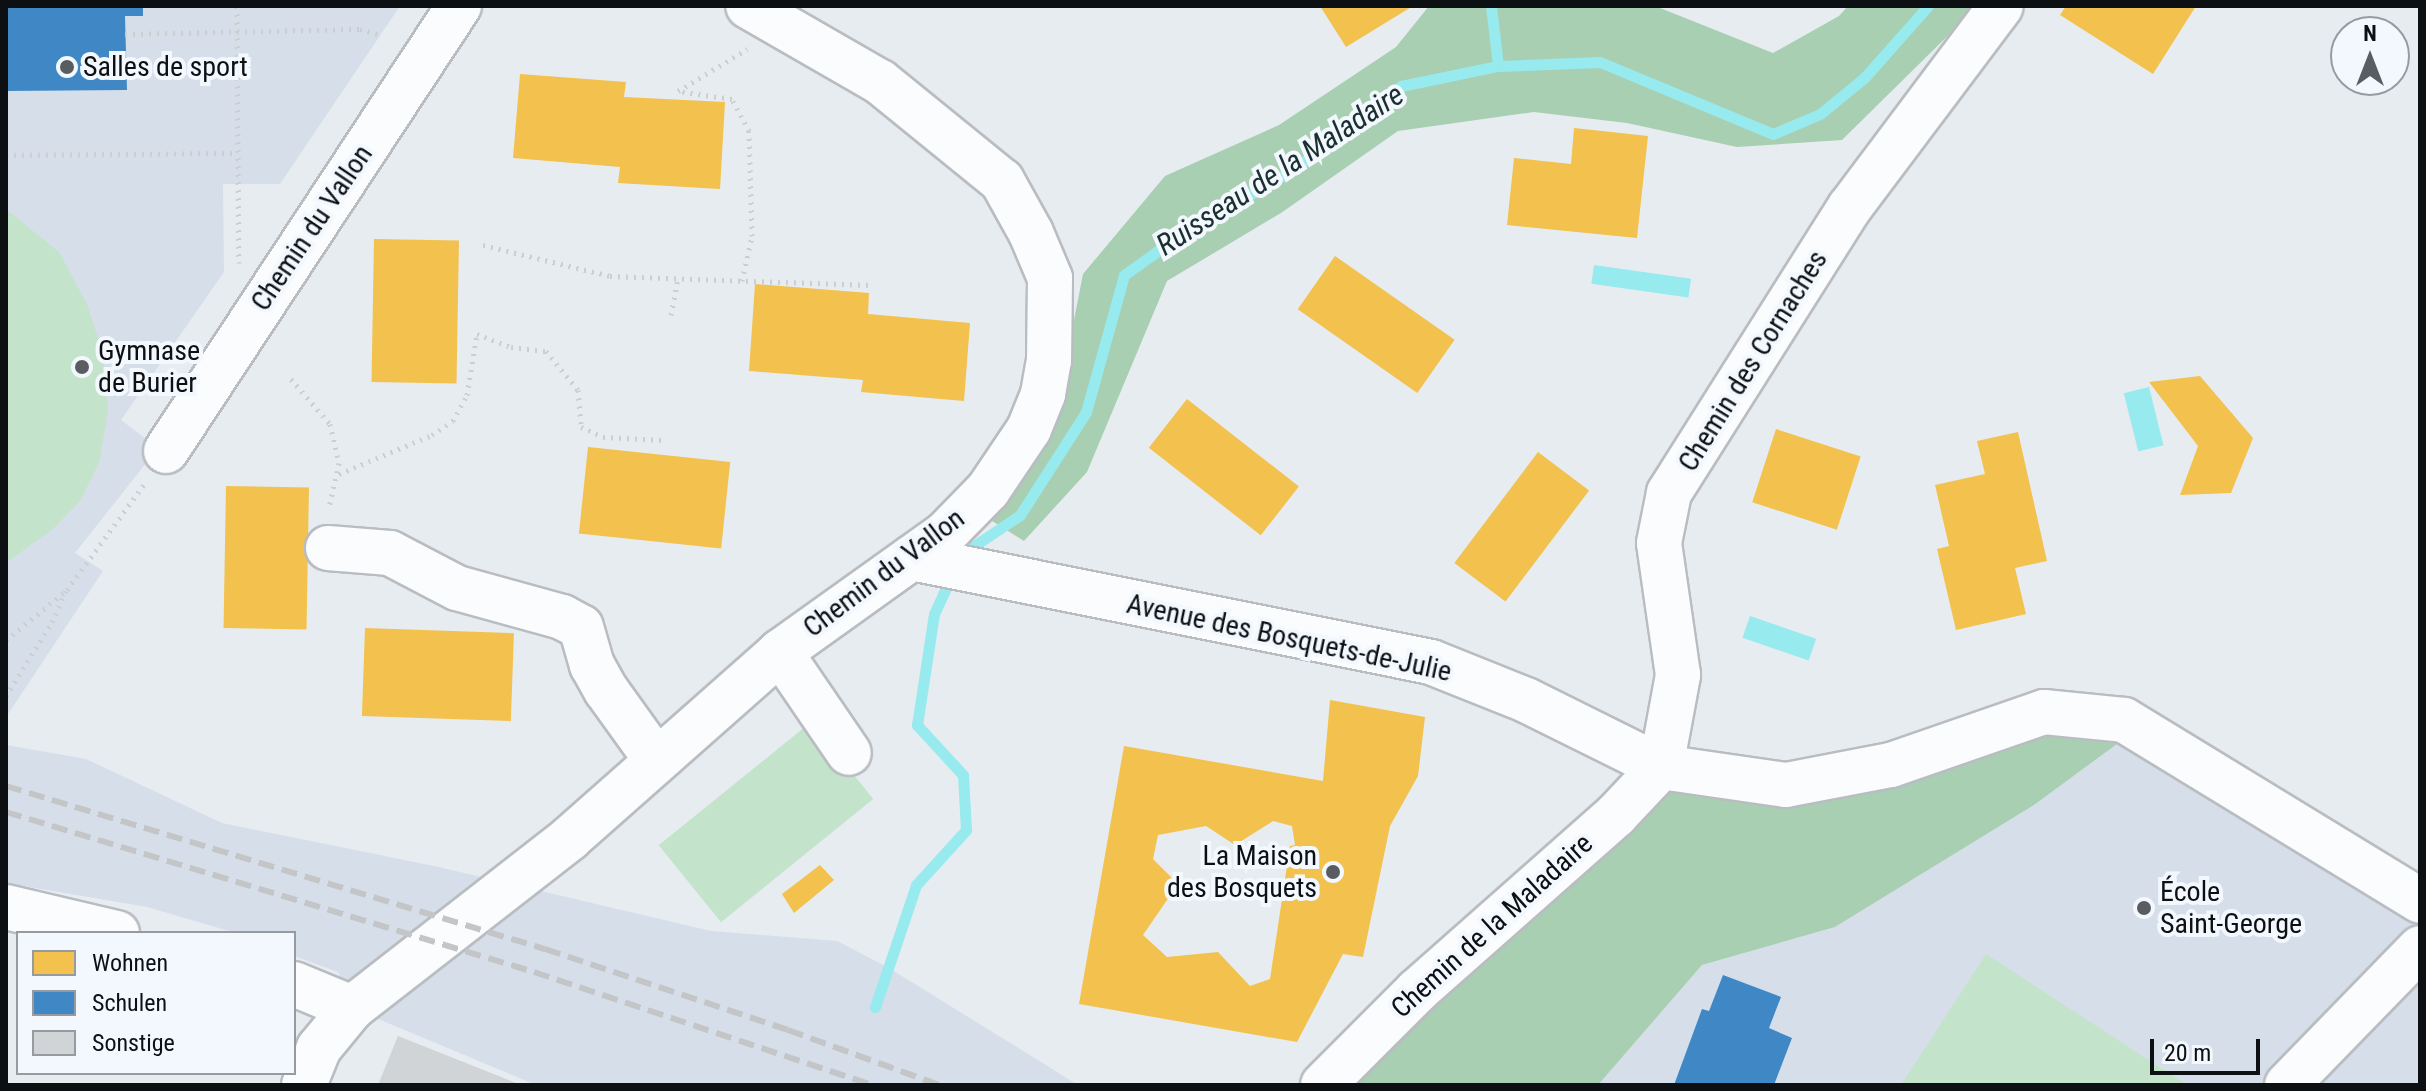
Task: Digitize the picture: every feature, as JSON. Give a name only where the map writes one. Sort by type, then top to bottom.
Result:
[{"type":"street","name":"Chemin du Vallon","points":[[166,451],[459,6]]},
{"type":"street","name":"Chemin des Cornaches","points":[[1661,767],[1678,675],[1659,543],[1669,493],[1850,207],[2001,6]]},
{"type":"street","name":"Chemin du Vallon","points":[[304,1085],[319,1048],[352,1008],[570,838],[780,652],[926,561],[945,534],[988,490],[1029,429],[1043,394],[1049,361],[1050,278],[1031,233],[1002,181],[880,82],[763,16]]},
{"type":"street","points":[[327,534],[390,553],[457,588],[562,617],[581,627],[592,665],[606,690],[657,761]]},
{"type":"street","name":"Avenue des Bosquets-de-Julie","points":[[926,561],[1431,662],[1526,700],[1661,767],[1786,785],[1891,765],[2044,712],[2124,720],[2420,901]]},
{"type":"street","points":[[780,652],[849,753]]},
{"type":"street","name":"Chemin de la Maladaire","points":[[1323,1085],[1417,991],[1616,815],[1661,767]]},
{"type":"street","points":[[6,907],[108,931]]},
{"type":"street","points":[[2287,1085],[2420,948]]},
{"type":"street","points":[[296,985],[352,1008]]},
{"type":"path","points":[[237,6],[238,254],[244,281],[259,308]]},
{"type":"path","points":[[742,281],[752,236],[749,131],[732,99],[678,91],[741,54],[763,16]]},
{"type":"path","points":[[125,34],[360,29],[381,35]]},
{"type":"path","points":[[6,155],[237,153]]},
{"type":"path","points":[[483,245],[610,276],[871,285]]},
{"type":"path","points":[[671,315],[678,279]]},
{"type":"path","points":[[339,474],[432,435],[453,421],[467,395],[477,334],[511,347],[546,351],[578,390],[581,427],[603,437],[664,440]]},
{"type":"path","points":[[291,379],[330,424],[339,474],[327,534]]},
{"type":"path","points":[[6,696],[52,622],[67,590],[166,451]]},
{"type":"path","points":[[6,640],[67,590]]},
{"type":"shaded area","name":"Gymnase de Burier","points":[[6,6],[400,6],[280,184],[223,184],[224,272],[121,420],[158,448],[75,553],[103,571],[6,717]]},
{"type":"shaded area","name":"École Saint-George","points":[[2117,744],[2420,889],[2420,1085],[1598,1085],[1702,965],[1835,927],[2034,805]]},
{"type":"shaded area","points":[[6,745],[86,759],[222,823],[434,866],[711,931],[837,941],[889,968],[1078,1085],[536,1085],[352,1008],[338,972],[296,957],[296,931],[229,931],[147,907],[6,883]]},
{"type":"green space","points":[[1429,6],[1655,6],[1773,53],[1839,16],[1848,6],[1978,6],[1842,140],[1737,147],[1627,123],[1534,112],[1398,131],[1281,213],[1167,281],[1087,472],[1024,541],[981,514],[1062,381],[1083,274],[1165,176],[1279,125],[1396,47]]},
{"type":"green space","points":[[6,209],[59,252],[87,304],[103,353],[108,410],[99,463],[80,501],[53,529],[6,563]]},
{"type":"green space","points":[[2124,720],[2117,744],[2034,805],[1835,927],[1702,965],[1598,1085],[1323,1085],[1661,767],[1787,785],[1993,728]]},
{"type":"green space","points":[[811,722],[873,799],[721,922],[659,845]]},
{"type":"green space","points":[[1986,954],[2187,1085],[1901,1085]]},
{"type":"water","points":[[1594,265],[1691,279],[1688,297],[1591,284]]},
{"type":"water","points":[[2149,387],[2164,445],[2138,452],[2124,393]]},
{"type":"water","points":[[1750,616],[1816,639],[1809,661],[1743,638]]},
{"type":"building: Wohnen","points":[[1320,6],[1413,6],[1346,47]]},
{"type":"building: Wohnen","points":[[2066,6],[2196,6],[2153,74],[2060,15]]},
{"type":"building: Wohnen","points":[[520,74],[626,82],[624,97],[725,102],[720,189],[618,183],[620,167],[513,158]]},
{"type":"building: Wohnen","points":[[1574,128],[1648,136],[1637,238],[1507,225],[1514,158],[1571,164]]},
{"type":"building: Wohnen","points":[[374,239],[459,240],[456,383],[372,382]]},
{"type":"building: Wohnen","points":[[1335,256],[1455,340],[1417,393],[1298,309]]},
{"type":"building: Wohnen","points":[[755,284],[869,293],[868,314],[970,323],[964,401],[861,392],[863,380],[749,371]]},
{"type":"building: Wohnen","points":[[2200,376],[2253,438],[2231,493],[2180,495],[2198,446],[2149,382]]},
{"type":"building: Wohnen","points":[[1187,399],[1299,486],[1261,535],[1149,448]]},
{"type":"building: Wohnen","points":[[1776,429],[1861,457],[1837,530],[1752,502]]},
{"type":"building: Wohnen","points":[[2018,432],[2047,561],[2015,568],[2026,614],[1956,630],[1937,549],[1949,546],[1935,485],[1985,474],[1977,441]]},
{"type":"building: Wohnen","points":[[588,447],[730,462],[721,548],[579,534]]},
{"type":"building: Wohnen","points":[[1538,452],[1589,491],[1505,602],[1454,563]]},
{"type":"building: Wohnen","points":[[226,486],[309,487],[307,629],[224,628]]},
{"type":"building: Wohnen","points":[[365,628],[514,633],[511,721],[362,716]]},
{"type":"building: Wohnen","name":"La Maison des Bosquets","points":[[1330,700],[1425,717],[1418,776],[1390,826],[1363,957],[1343,954],[1297,1042],[1079,1004],[1124,746],[1323,781]],"holes":[[[1273,821],[1292,826],[1295,845],[1290,846],[1270,979],[1250,986],[1218,952],[1167,957],[1143,935],[1178,884],[1153,859],[1158,835],[1206,826],[1235,845]]]},
{"type":"building: Wohnen","points":[[820,865],[834,880],[794,913],[782,894]]},
{"type":"building: Schulen","name":"Salles de sport","points":[[6,6],[143,6],[143,16],[125,16],[127,90],[6,91]]},
{"type":"building: Schulen","points":[[1723,975],[1781,997],[1769,1028],[1792,1038],[1774,1085],[1674,1085],[1702,1009],[1709,1011]]},
{"type":"building: Sonstige","points":[[398,1036],[521,1085],[378,1085]]},
{"type":"waterway","points":[[1491,6],[1498,66]]},
{"type":"waterway","name":"Ruisseau de la Maladaire","points":[[962,554],[1020,515],[1086,412],[1124,275],[1190,228],[1293,170],[1401,86],[1498,66],[1600,62],[1773,134],[1820,114],[1865,77],[1928,6]]},
{"type":"waterway","name":"Ruisseau de la Maladaire","points":[[875,1007],[916,885],[966,830],[963,775],[917,725],[934,614],[951,577]]},
{"type":"railway","points":[[6,786],[545,949],[788,1030],[939,1085]]},
{"type":"railway","points":[[6,812],[534,972],[872,1085]]},
{"type":"place","name":"Salles de sport","points":[[67,67]]},
{"type":"place","name":"Gymnase de Burier","points":[[82,367]]},
{"type":"place","name":"La Maison des Bosquets","points":[[1333,872]]},
{"type":"place","name":"École Saint-George","points":[[2144,908]]}]
